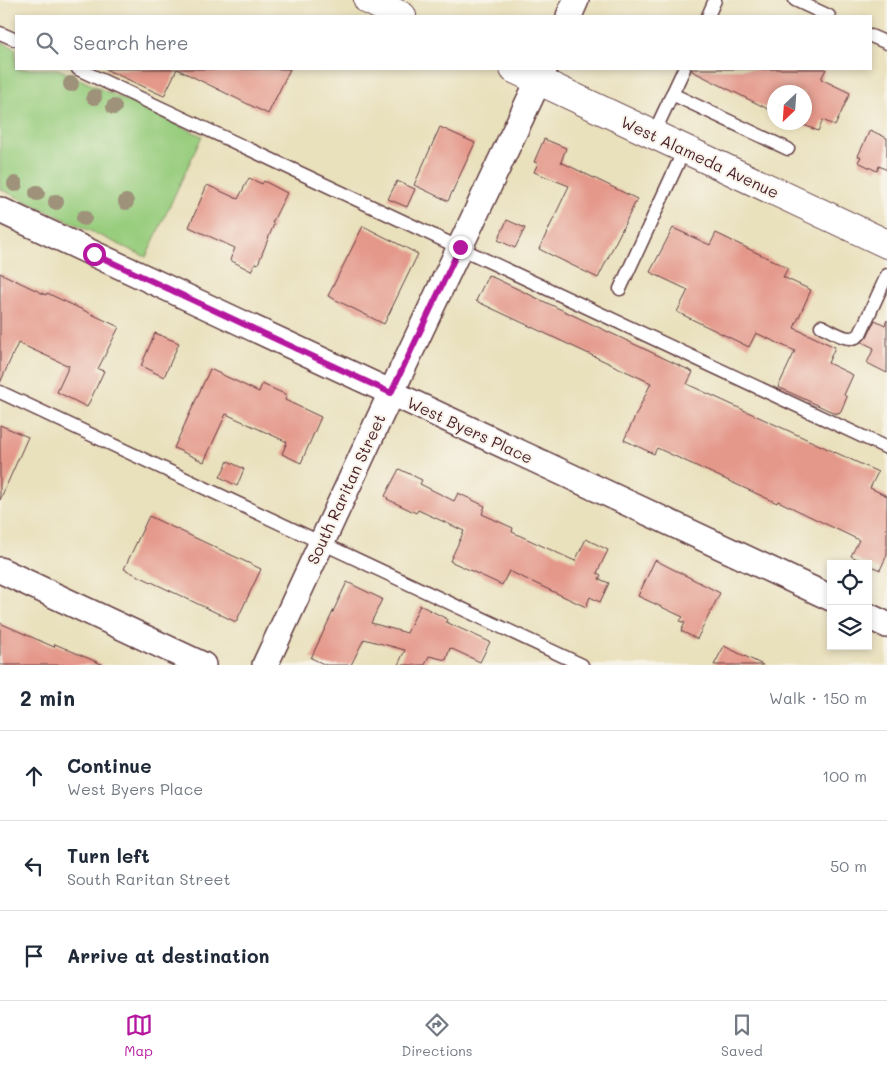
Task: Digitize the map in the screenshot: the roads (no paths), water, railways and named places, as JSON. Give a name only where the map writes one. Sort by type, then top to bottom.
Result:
[{"type":"main road","points":[[368,0],[400,15]]},
{"type":"main road","name":"West Alameda Avenue","points":[[519,70],[541,74],[653,135],[887,244]]},
{"type":"street","points":[[569,15],[576,0]]},
{"type":"street","name":"South Raritan Street","points":[[265,665],[541,74]]},
{"type":"street","name":"West Byers Place","points":[[0,210],[827,596]]},
{"type":"street","points":[[0,570],[203,665]]},
{"type":"street","points":[[872,618],[887,625]]},
{"type":"lane","points":[[708,15],[715,0]]},
{"type":"lane","points":[[795,0],[827,15]]},
{"type":"lane","points":[[0,33],[15,40]]},
{"type":"lane","points":[[872,36],[887,43]]},
{"type":"lane","points":[[80,70],[887,448]]},
{"type":"lane","points":[[653,135],[684,70]]},
{"type":"lane","points":[[672,94],[788,149]]},
{"type":"lane","points":[[620,289],[684,150]]},
{"type":"lane","points":[[821,326],[851,340],[856,338],[860,334],[887,276]]},
{"type":"lane","points":[[0,392],[582,665]]}]
